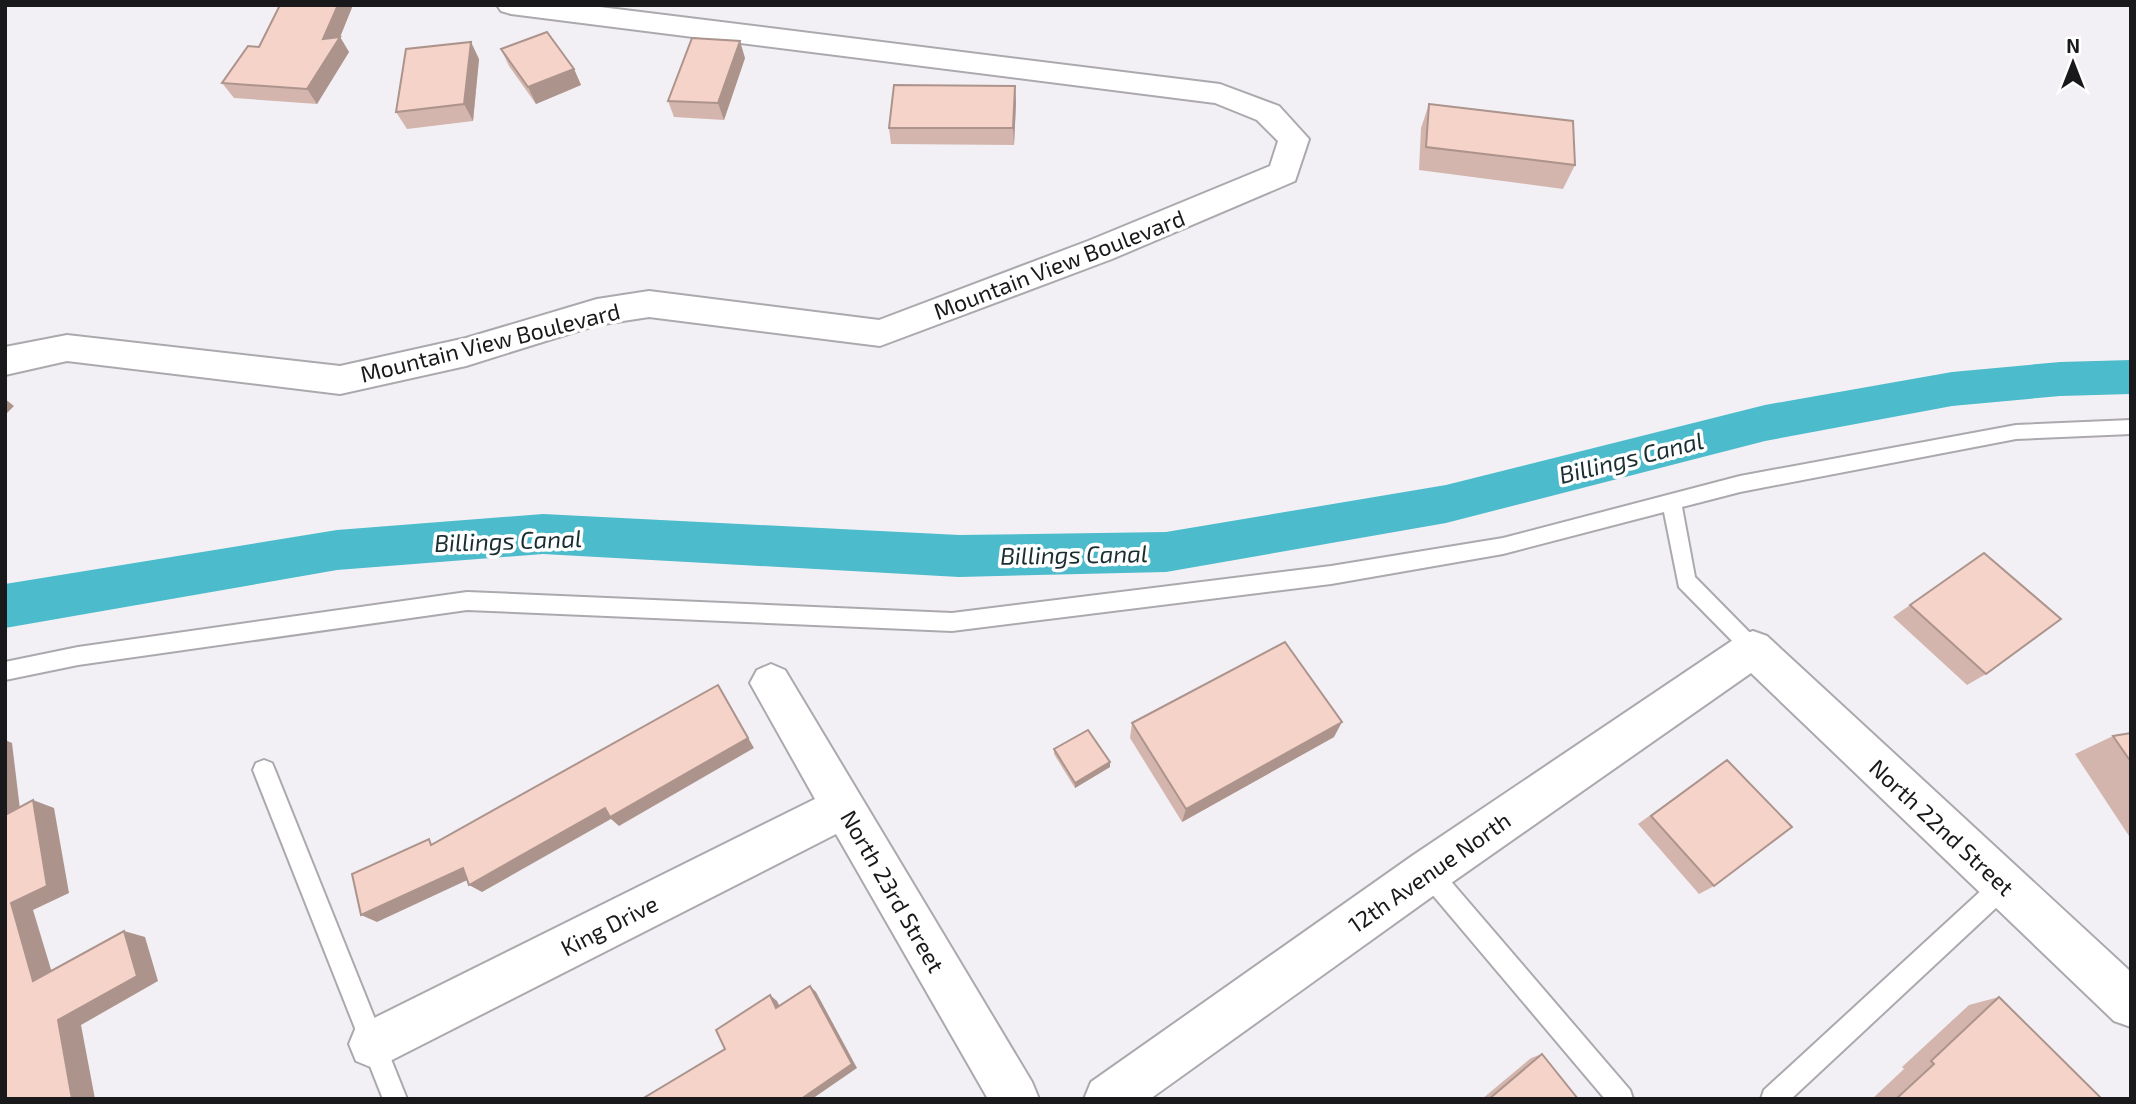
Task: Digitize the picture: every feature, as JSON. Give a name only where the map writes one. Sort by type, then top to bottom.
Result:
[{"type":"street","name":"Mountain View Boulevard","points":[[5,361],[67,348],[340,380],[466,352],[597,312],[649,304],[880,333],[1100,250],[1284,173],[1294,139],[1268,113],[1220,94],[511,5]]},
{"type":"street","name":"12th Avenue North","points":[[1108,1099],[1428,872],[1753,649]]},
{"type":"street","name":"North 22nd Street","points":[[1753,649],[2131,1004]]},
{"type":"street","name":"North 23rd Street","points":[[771,683],[1015,1099]]},
{"type":"street","name":"King Drive","points":[[373,1044],[844,807]]},
{"type":"lane","points":[[5,671],[78,656],[467,601],[952,622],[1331,575],[1476,551],[1740,484],[2016,432],[2131,427]]},
{"type":"lane","points":[[1672,502],[1686,581],[1753,649]]},
{"type":"lane","points":[[264,770],[395,1099]]},
{"type":"lane","points":[[1428,872],[1621,1099]]},
{"type":"lane","points":[[1773,1099],[2004,885]]},
{"type":"building","points":[[280,5],[338,5],[323,39],[340,37],[307,89],[222,83],[248,46],[259,47]]},
{"type":"building","points":[[547,32],[574,69],[528,87],[501,49]]},
{"type":"building","points":[[692,38],[740,41],[718,103],[668,101]]},
{"type":"building","points":[[471,42],[464,104],[396,112],[406,49]]},
{"type":"building","points":[[894,85],[1015,86],[1013,128],[889,128]]},
{"type":"building","points":[[1429,104],[1573,121],[1575,165],[1426,147]]},
{"type":"building","points":[[1984,553],[2061,619],[1986,674],[1910,605]]},
{"type":"building","points":[[1285,642],[1342,722],[1186,809],[1132,723]]},
{"type":"building","points":[[718,685],[748,738],[610,817],[605,808],[469,885],[463,868],[361,915],[352,874],[429,839],[431,845]]},
{"type":"building","points":[[1088,730],[1110,762],[1075,783],[1054,749]]},
{"type":"building","points":[[2131,733],[2131,762],[2113,736]]},
{"type":"building","points":[[1727,760],[1792,827],[1714,886],[1651,816]]},
{"type":"building","points":[[33,800],[47,886],[11,903],[33,981],[124,931],[137,976],[58,1020],[72,1099],[5,1099],[5,815]]},
{"type":"building","points":[[810,986],[852,1064],[801,1099],[642,1099],[725,1049],[716,1030],[770,995],[776,1008]]},
{"type":"building","points":[[1999,997],[2102,1099],[1896,1099],[1934,1064],[1931,1061]]},
{"type":"building","points":[[1542,1054],[1578,1099],[1489,1099]]},
{"type":"waterway","name":"Billings Canal","points":[[5,606],[337,550],[543,534],[959,556],[1166,552],[1446,504],[1765,423],[1952,389],[2060,379],[2131,377]]}]
